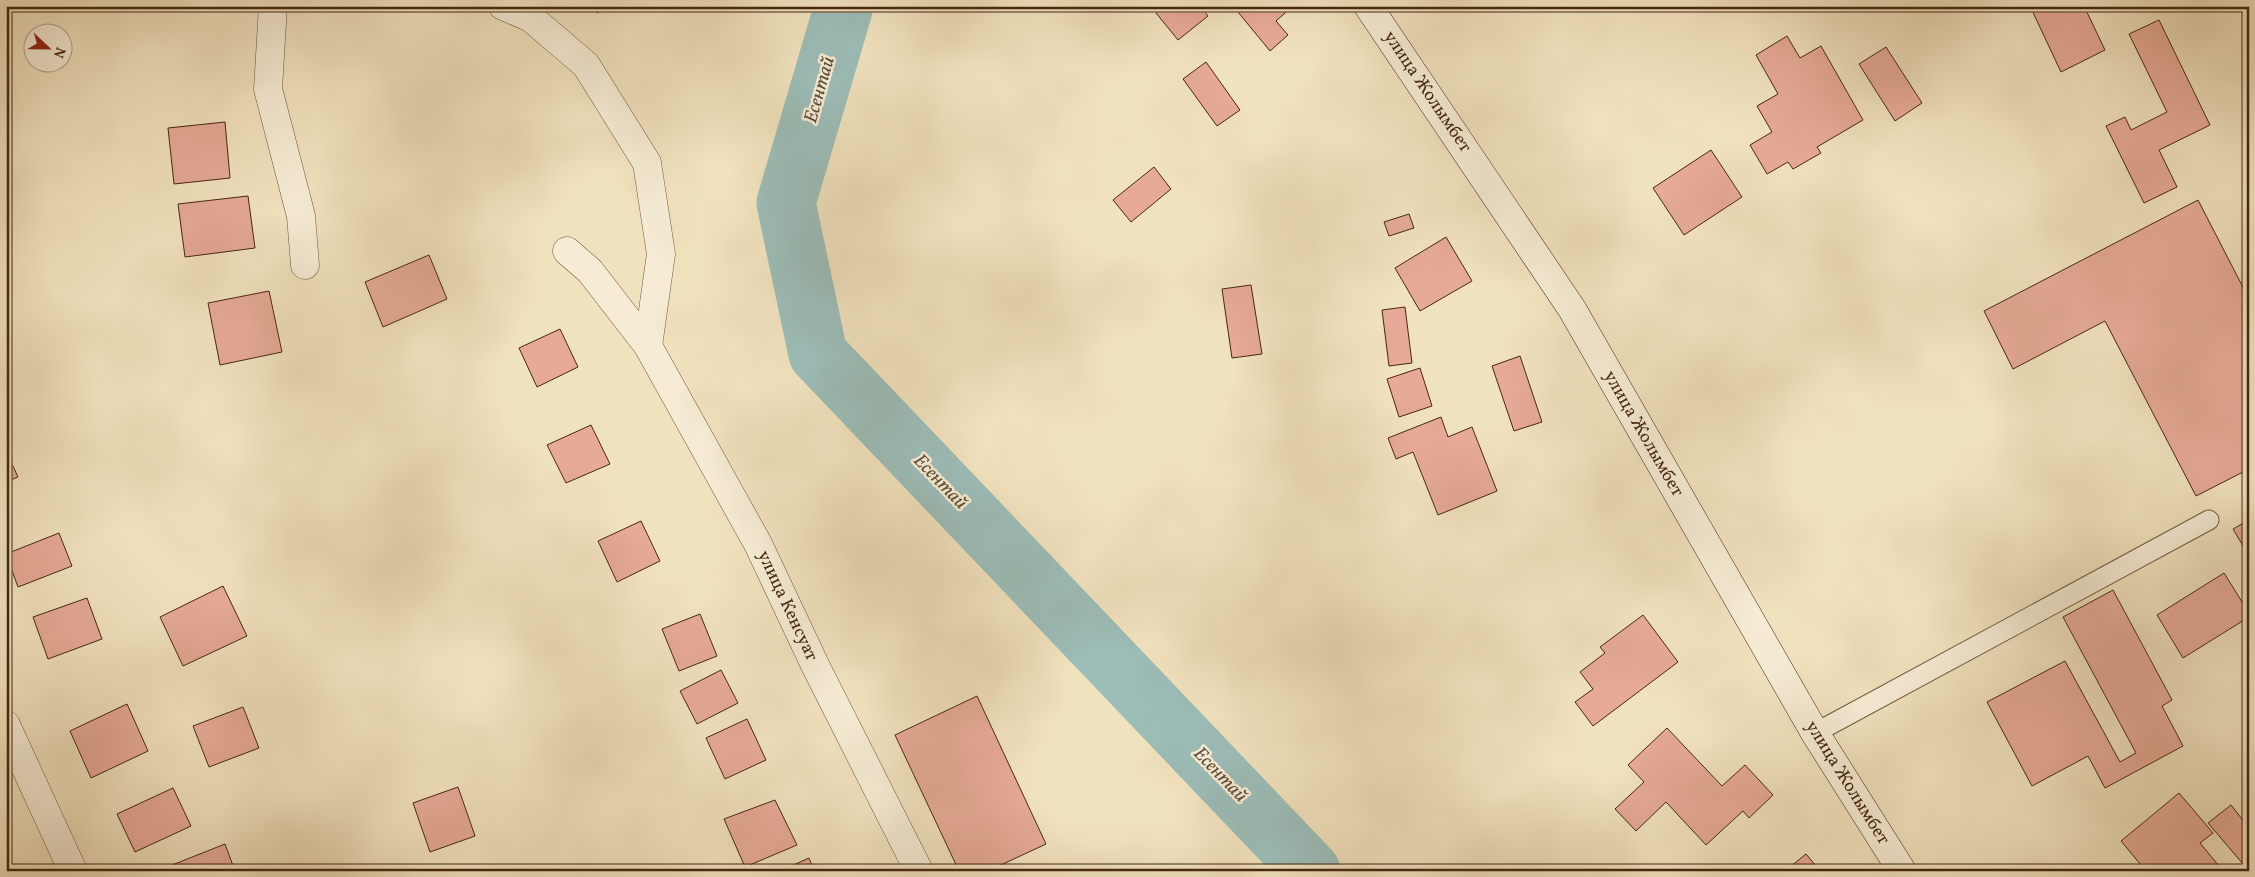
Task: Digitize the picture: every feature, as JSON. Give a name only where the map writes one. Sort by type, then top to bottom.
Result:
[{"type":"street","points":[[273,6],[268,90],[301,216],[304,265]]},
{"type":"street","points":[[502,6],[531,18],[586,65],[647,163],[661,254],[648,346]]},
{"type":"street","name":"улица Жолымбет","points":[[1368,6],[1572,309],[1815,733],[1902,871]]},
{"type":"street","name":"улица Кенсуат","points":[[567,251],[590,271],[648,346],[758,544],[814,665],[919,871]]},
{"type":"street","points":[[6,725],[73,871]]},
{"type":"lane","points":[[1815,733],[2209,520]]},
{"type":"building","points":[[593,6],[609,6],[597,13]]},
{"type":"building","points":[[1164,6],[1200,6],[1208,16],[1178,40],[1156,13]]},
{"type":"building","points":[[1233,6],[1293,6],[1276,21],[1288,35],[1270,51]]},
{"type":"building","points":[[2030,6],[2084,6],[2105,50],[2061,72]]},
{"type":"building","points":[[2239,6],[2249,6],[2249,25]]},
{"type":"building","points":[[2159,20],[2210,125],[2159,150],[2177,187],[2144,203],[2106,126],[2125,117],[2131,130],[2167,112],[2129,34]]},
{"type":"building","points":[[1787,36],[1800,58],[1821,46],[1863,120],[1817,147],[1821,153],[1793,169],[1788,162],[1767,174],[1750,145],[1772,132],[1757,106],[1778,94],[1756,55]]},
{"type":"building","points":[[1886,47],[1922,103],[1895,121],[1859,64]]},
{"type":"building","points":[[1206,62],[1240,110],[1217,126],[1183,79]]},
{"type":"building","points":[[225,122],[230,178],[174,184],[168,128]]},
{"type":"building","points":[[1711,150],[1742,197],[1684,235],[1653,188]]},
{"type":"building","points":[[1154,167],[1171,189],[1131,222],[1113,200]]},
{"type":"building","points":[[248,196],[255,248],[185,257],[178,204]]},
{"type":"building","points":[[2198,200],[2249,299],[2249,469],[2196,496],[2105,321],[2013,369],[1984,311]]},
{"type":"building","points":[[1409,214],[1414,228],[1389,236],[1384,222]]},
{"type":"building","points":[[1446,237],[1472,281],[1420,311],[1395,268]]},
{"type":"building","points":[[429,255],[447,299],[383,327],[365,282]]},
{"type":"building","points":[[1251,285],[1262,354],[1232,358],[1222,289]]},
{"type":"building","points":[[269,291],[282,352],[220,365],[208,303]]},
{"type":"building","points":[[1405,307],[1412,363],[1389,366],[1382,310]]},
{"type":"building","points":[[560,329],[578,367],[537,387],[519,348]]},
{"type":"building","points":[[1520,356],[1542,422],[1514,431],[1492,366]]},
{"type":"building","points":[[1420,368],[1432,406],[1399,417],[1387,379]]},
{"type":"building","points":[[1441,417],[1448,437],[1472,427],[1497,491],[1438,515],[1413,452],[1396,459],[1388,438]]},
{"type":"building","points":[[591,425],[610,464],[566,483],[547,445]]},
{"type":"building","points":[[6,451],[18,477],[6,482]]},
{"type":"building","points":[[2249,520],[2249,556],[2233,529]]},
{"type":"building","points":[[641,521],[660,561],[617,582],[598,541]]},
{"type":"building","points":[[59,533],[72,566],[18,587],[6,554]]},
{"type":"building","points":[[2224,573],[2249,613],[2249,617],[2183,658],[2157,615]]},
{"type":"building","points":[[223,586],[247,636],[183,666],[160,617]]},
{"type":"building","points":[[2113,590],[2172,700],[2162,706],[2183,746],[2105,788],[2088,756],[2032,786],[1987,702],[2065,661],[2120,762],[2136,753],[2063,617]]},
{"type":"building","points":[[87,598],[102,639],[48,659],[33,617]]},
{"type":"building","points":[[700,614],[717,656],[679,671],[662,629]]},
{"type":"building","points":[[1643,615],[1678,662],[1593,726],[1575,702],[1593,689],[1580,672],[1605,653],[1600,647]]},
{"type":"building","points":[[721,670],[738,703],[697,724],[680,691]]},
{"type":"building","points":[[977,696],[1046,844],[988,871],[959,871],[895,735]]},
{"type":"building","points":[[127,704],[148,751],[91,778],[70,731]]},
{"type":"building","points":[[243,707],[259,748],[209,767],[193,726]]},
{"type":"building","points":[[747,719],[766,760],[725,779],[706,738]]},
{"type":"building","points":[[1667,728],[1722,786],[1745,765],[1773,795],[1749,818],[1743,811],[1706,845],[1666,802],[1636,831],[1615,809],[1644,782],[1628,765]]},
{"type":"building","points":[[458,787],[475,836],[430,852],[413,803]]},
{"type":"building","points":[[173,788],[191,826],[135,852],[117,814]]},
{"type":"building","points":[[2179,793],[2213,833],[2200,843],[2223,871],[2146,871],[2121,841]]},
{"type":"building","points":[[775,800],[797,845],[745,867],[724,819]]},
{"type":"building","points":[[2231,805],[2249,828],[2249,871],[2208,823]]},
{"type":"building","points":[[225,844],[235,871],[157,871]]},
{"type":"building","points":[[1806,854],[1820,871],[1785,871]]},
{"type":"building","points":[[809,858],[814,871],[780,871]]},
{"type":"waterway","name":"Есентай","points":[[844,6],[786,203],[818,354],[1311,871]]}]
